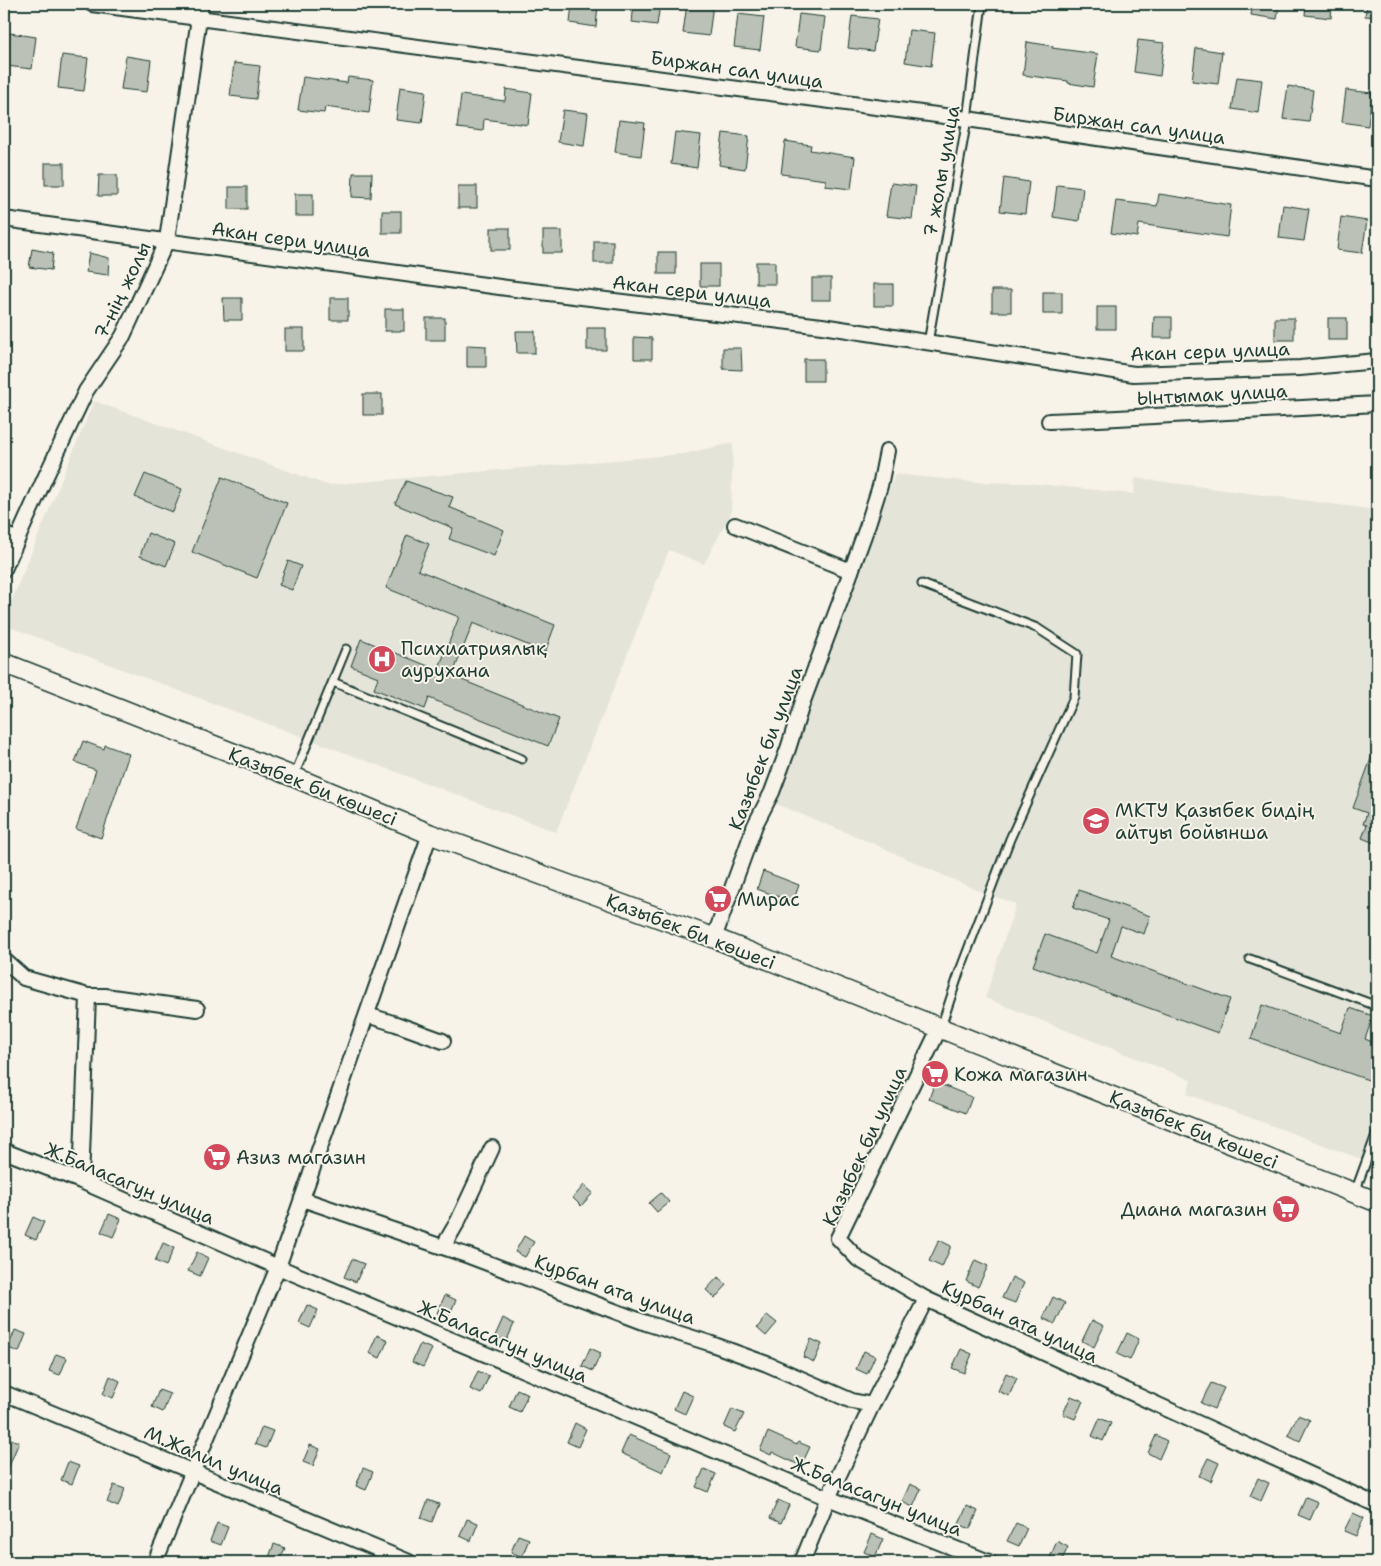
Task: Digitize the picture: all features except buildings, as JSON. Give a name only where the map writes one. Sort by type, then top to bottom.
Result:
[{"type":"main road","name":"Қазыбек би көшесі","points":[[4,663],[294,777],[430,834],[714,938],[1377,1202]]},
{"type":"street","name":"Биржан сал улица","points":[[92,4],[201,10],[967,119],[1377,180]]},
{"type":"street","name":"7-нің жолы","points":[[4,570],[86,391],[123,336],[167,240],[201,10]]},
{"type":"street","name":"Акан сери улица","points":[[4,218],[498,286],[822,326],[928,344],[1134,374],[1300,368],[1377,360]]},
{"type":"street","name":"Ынтымак улица","points":[[1049,421],[1377,404]]},
{"type":"street","name":"Казыбек би улица","points":[[714,938],[755,824],[772,792],[788,749],[802,701],[851,571],[880,486],[887,450]]},
{"type":"street","points":[[735,525],[851,571]]},
{"type":"street","points":[[4,534],[17,540]]},
{"type":"street","points":[[155,1562],[278,1267],[430,834]]},
{"type":"street","points":[[4,960],[24,978],[88,996],[106,996],[197,1009]]},
{"type":"street","points":[[81,1181],[88,996]]},
{"type":"street","points":[[367,1015],[443,1041]]},
{"type":"street","name":"Казыбек би улица","points":[[926,1299],[858,1259],[838,1238],[940,1027]]},
{"type":"street","points":[[442,1247],[458,1221],[492,1148]]},
{"type":"street","name":"Ж.Баласагун улица","points":[[4,1151],[81,1181],[278,1267],[828,1498],[989,1562]]},
{"type":"street","name":"Курбан ата улица","points":[[302,1199],[557,1288],[646,1323],[767,1364],[852,1401],[872,1405],[926,1299],[1377,1505]]},
{"type":"street","name":"М.Жалил улица","points":[[4,1393],[409,1562]]},
{"type":"street","points":[[802,1562],[828,1498],[872,1405]]},
{"type":"lane","name":"7 жолы улица","points":[[928,344],[967,119],[982,4]]},
{"type":"lane","points":[[922,584],[1037,628],[1077,654],[1074,697],[1010,839],[940,1027]]},
{"type":"lane","points":[[294,777],[346,648]]},
{"type":"lane","points":[[333,682],[522,759]]},
{"type":"lane","points":[[1250,959],[1377,1006]]},
{"type":"lane","points":[[1354,1193],[1377,1132]]},
{"type":"shaded area","points":[[94,401],[327,485],[683,454],[733,443],[731,513],[704,564],[669,550],[556,832],[4,625],[4,619]]},
{"type":"shaded area","name":"МКТУ Қазыбек бидің айтуы бойынша","points":[[895,474],[974,482],[1028,483],[1134,494],[1135,478],[1377,510],[1377,1137],[1369,1162],[1187,1094],[1191,1080],[985,998],[1016,904],[974,889],[865,840],[771,802]]},
{"type":"place","name":"Психиатриялық аурухана","points":[[382,659]]},
{"type":"place","name":"МКТУ Қазыбек бидің айтуы бойынша","points":[[1096,821]]},
{"type":"place","name":"Мирас","points":[[718,899]]},
{"type":"place","name":"Кожа магазин","points":[[935,1074]]},
{"type":"place","name":"Азиз магазин","points":[[217,1157]]},
{"type":"place","name":"Диана магазин","points":[[1286,1209]]}]
